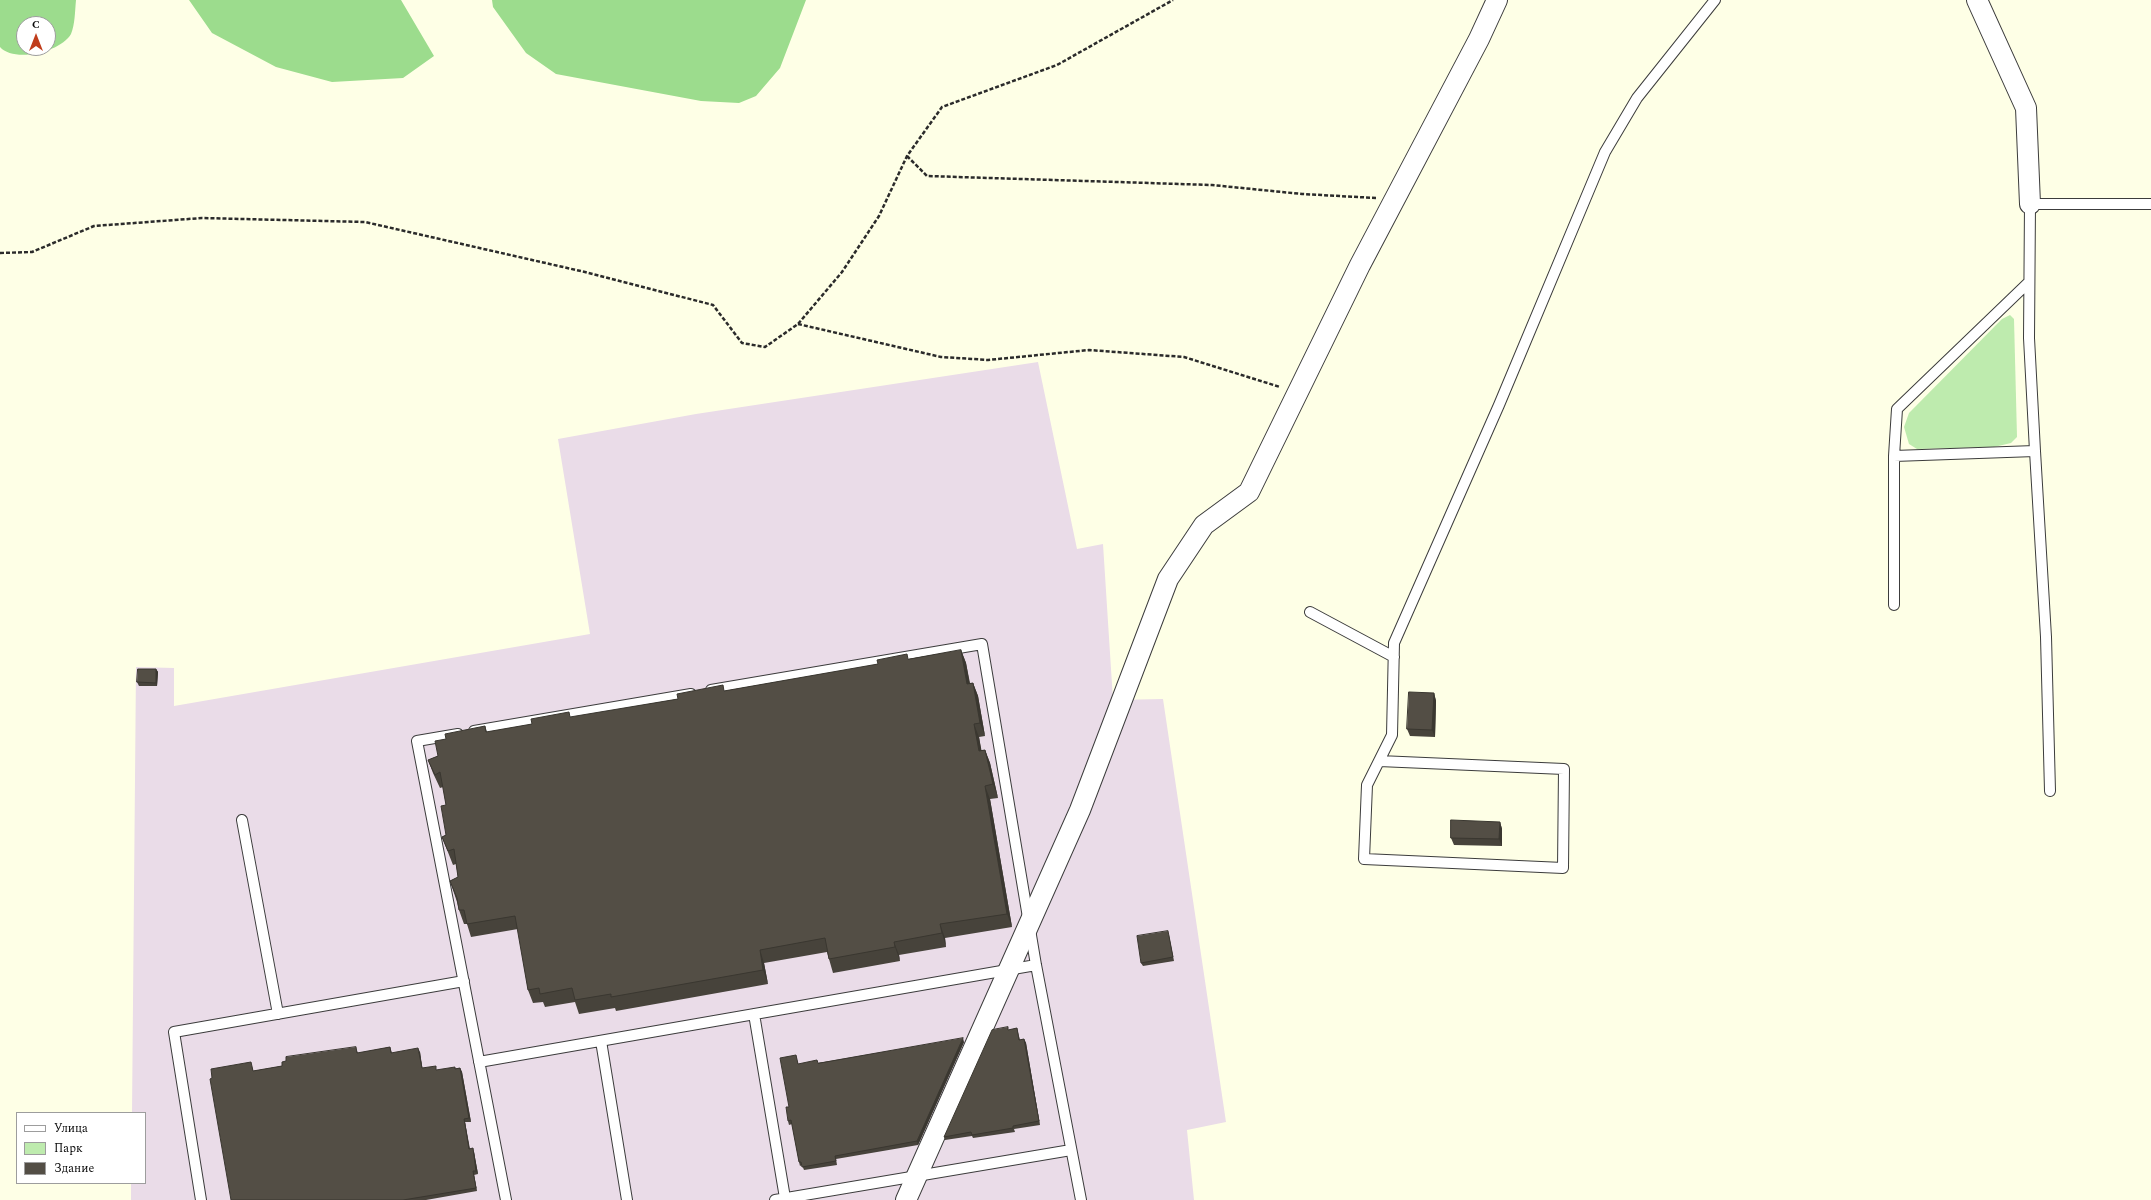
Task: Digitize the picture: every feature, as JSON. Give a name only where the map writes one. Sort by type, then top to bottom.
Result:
[{"type":"street","points":[[906,1200],[1080,810],[1168,579],[1204,525],[1250,492],[1298,392],[1497,0]]},
{"type":"street","points":[[1978,0],[2026,108],[2030,204]]},
{"type":"lane","points":[[1379,762],[1564,769],[1563,868],[1364,859],[1367,785],[1392,735],[1394,643],[1499,405],[1605,152],[1637,98],[1715,0]]},
{"type":"lane","points":[[2050,791],[2046,637],[2029,338],[2030,204],[2151,204]]},
{"type":"lane","points":[[1894,605],[1894,456],[1897,409],[2029,282]]},
{"type":"lane","points":[[1894,456],[2035,451]]},
{"type":"lane","points":[[1310,612],[1394,657]]},
{"type":"lane","points":[[506,1200],[417,741],[982,644],[1036,965],[1080,1200]]},
{"type":"lane","points":[[242,820],[278,1014]]},
{"type":"lane","points":[[479,1062],[1036,965]]},
{"type":"lane","points":[[201,1200],[174,1032],[464,980]]},
{"type":"lane","points":[[754,1014],[785,1198]]},
{"type":"lane","points":[[601,1041],[627,1200]]},
{"type":"lane","points":[[775,1200],[1071,1150]]},
{"type":"path","points":[[0,253],[32,252],[94,226],[202,218],[365,222],[585,272],[713,305],[742,343],[765,347],[798,324],[842,272],[879,216],[908,156],[942,107],[1057,65],[1174,0]]},
{"type":"path","points":[[908,156],[927,176],[1212,185],[1302,194],[1395,199]]},
{"type":"path","points":[[798,324],[941,358],[988,360],[1089,350],[1184,358],[1298,392]]},
{"type":"shaded area","points":[[1038,362],[1077,549],[1103,544],[1113,700],[1163,699],[1226,1122],[1187,1130],[1194,1200],[131,1200],[131,1184],[146,1184],[146,1112],[132,1112],[136,667],[174,668],[174,706],[590,634],[558,439],[696,414]]},
{"type":"green space","points":[[0,0],[76,0],[74,22],[71,34],[66,40],[56,47],[56,16],[16,16],[16,54],[7,52],[0,47]]},
{"type":"green space","points":[[189,0],[401,0],[434,56],[403,78],[332,82],[276,67],[212,33]]},
{"type":"green space","points":[[492,0],[806,0],[780,68],[756,96],[739,103],[701,101],[556,74],[526,53],[493,7]]},
{"type":"green space","points":[[2010,315],[2014,319],[2017,437],[2011,443],[1994,447],[1917,449],[1909,444],[1904,427],[1909,413],[2002,319]]},
{"type":"building","points":[[961,650],[967,684],[973,683],[980,723],[974,724],[979,751],[985,750],[993,784],[985,786],[1007,914],[940,924],[942,933],[894,942],[895,947],[829,959],[825,938],[760,950],[763,970],[611,997],[611,994],[575,1000],[572,988],[540,994],[539,988],[528,990],[515,916],[467,924],[464,910],[459,910],[457,898],[450,881],[458,877],[454,849],[448,851],[442,837],[446,835],[441,806],[446,805],[440,772],[435,775],[428,760],[438,756],[435,741],[446,739],[445,734],[485,726],[486,732],[532,724],[531,719],[569,712],[570,717],[678,699],[677,694],[723,685],[724,691],[878,664],[877,660],[907,654],[908,659]]},
{"type":"building","points":[[138,669],[156,669],[156,683],[137,682]]},
{"type":"building","points":[[1409,692],[1434,693],[1432,730],[1407,729]]},
{"type":"building","points":[[1451,820],[1500,822],[1499,839],[1451,838]]},
{"type":"building","points":[[1168,931],[1173,957],[1141,963],[1137,936]]},
{"type":"building","points":[[1008,1027],[1008,1030],[1017,1028],[1019,1040],[1024,1039],[1039,1121],[1013,1126],[1013,1128],[972,1135],[971,1132],[944,1137],[992,1030]]},
{"type":"building","points":[[963,1038],[917,1141],[835,1156],[836,1161],[802,1167],[801,1162],[799,1162],[791,1120],[788,1121],[786,1107],[789,1107],[780,1058],[796,1055],[798,1064],[817,1060],[818,1063]]},
{"type":"building","points":[[356,1047],[357,1053],[390,1047],[391,1053],[418,1048],[422,1068],[436,1066],[436,1070],[455,1067],[455,1069],[460,1068],[469,1118],[464,1119],[469,1149],[473,1148],[476,1171],[473,1171],[476,1188],[403,1200],[231,1200],[210,1079],[212,1078],[211,1069],[251,1062],[253,1071],[282,1066],[282,1062],[286,1061],[286,1057]]}]
